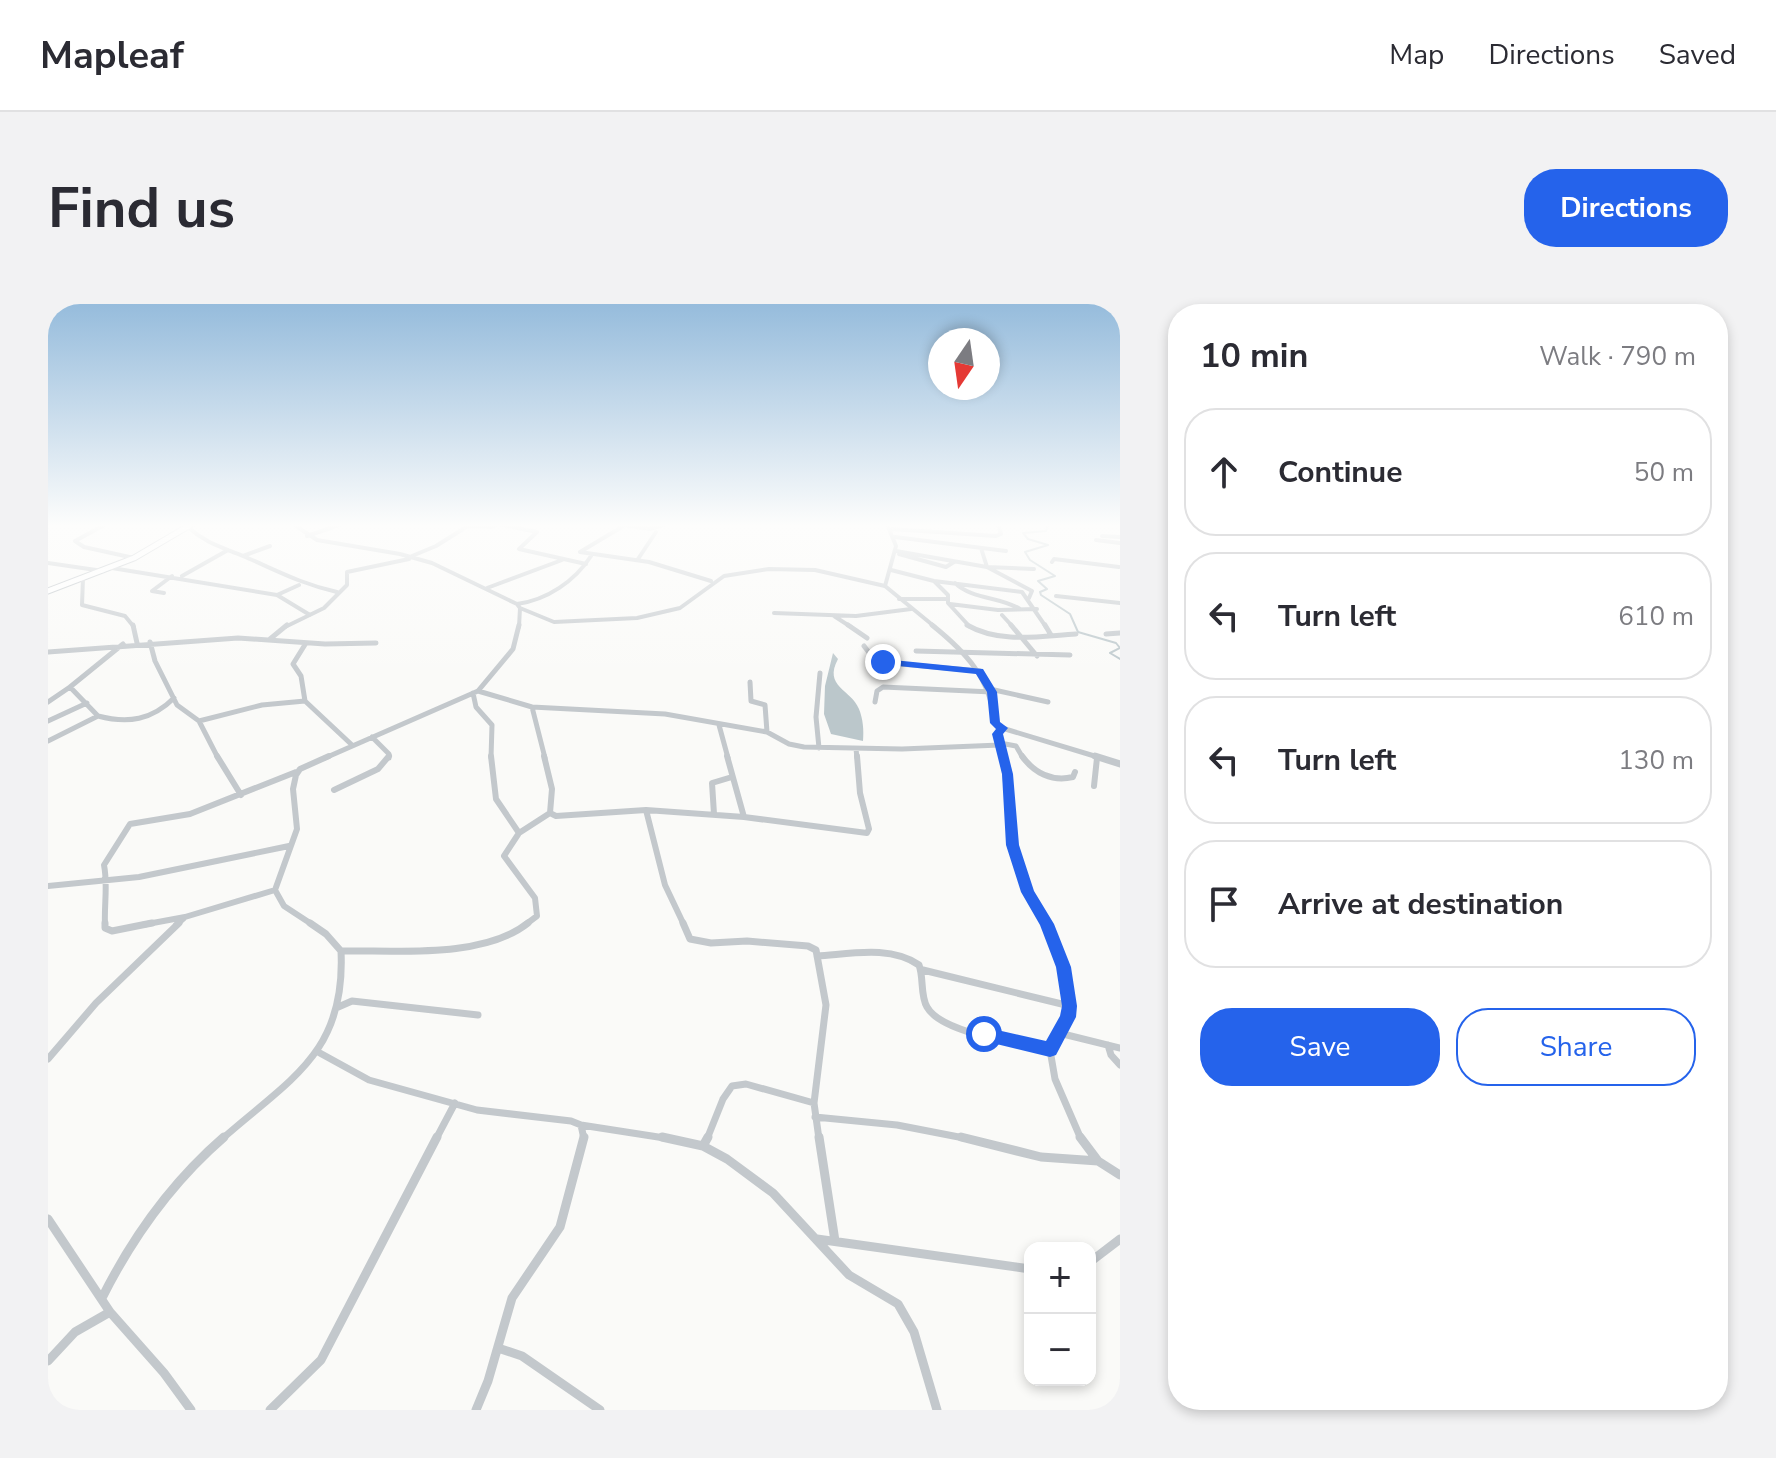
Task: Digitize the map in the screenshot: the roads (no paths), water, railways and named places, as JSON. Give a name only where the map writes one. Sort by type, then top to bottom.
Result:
[{"type":"main road","points":[[48,590],[90,576]]},
{"type":"street","points":[[164,593],[152,591],[172,576],[180,577],[277,595],[310,615]]},
{"type":"street","points":[[284,576],[302,584],[337,592]]},
{"type":"street","points":[[270,639],[281,629],[324,608],[348,583],[347,576]]},
{"type":"street","points":[[458,576],[558,623],[658,615],[690,603],[711,581],[726,576]]},
{"type":"street","points":[[487,588],[520,576]]},
{"type":"street","points":[[519,606],[578,576]]},
{"type":"street","points":[[693,576],[711,581]]},
{"type":"street","points":[[834,576],[885,586],[965,653],[991,691],[995,723],[1002,728],[1120,764]]},
{"type":"street","points":[[885,586],[889,576]]},
{"type":"street","points":[[913,576],[1019,591],[1029,598],[1051,635]]},
{"type":"street","points":[[947,576],[973,595],[1009,601],[1020,609]]},
{"type":"street","points":[[1003,576],[1032,591],[1029,598]]},
{"type":"street","points":[[83,578],[82,605],[125,614],[133,625],[137,643]]},
{"type":"street","points":[[934,581],[970,627],[1003,637],[1076,634]]},
{"type":"street","points":[[277,595],[302,584]]},
{"type":"street","points":[[1056,596],[1120,603]]},
{"type":"street","points":[[898,599],[948,602],[998,610],[1037,609]]},
{"type":"street","points":[[275,890],[185,917],[108,931],[105,928],[103,893],[108,883],[104,865],[130,824],[190,814],[241,795],[475,692],[513,649],[518,636],[519,606]]},
{"type":"street","points":[[774,613],[834,616],[911,609]]},
{"type":"street","points":[[1002,615],[1024,637],[1037,656]]},
{"type":"street","points":[[834,616],[867,638]]},
{"type":"street","points":[[1106,634],[1120,633]]},
{"type":"street","points":[[48,652],[150,642],[270,639],[306,643],[376,643]]},
{"type":"street","points":[[150,642],[155,661],[181,710],[199,721],[241,795]]},
{"type":"street","points":[[306,643],[293,664],[301,676],[305,701],[352,745]]},
{"type":"street","points":[[48,702],[123,644]]},
{"type":"street","points":[[864,646],[874,659],[889,663],[980,671]]},
{"type":"street","points":[[916,651],[1070,655]]},
{"type":"street","points":[[819,748],[816,717],[820,673]]},
{"type":"street","points":[[750,682],[751,700],[765,705],[767,732]]},
{"type":"street","points":[[70,687],[98,716],[116,722],[136,721],[158,712],[174,698]]},
{"type":"street","points":[[875,702],[877,691],[883,687],[991,691],[1048,702]]},
{"type":"street","points":[[475,692],[532,707],[588,713],[644,711],[767,732],[789,744],[819,748],[1016,746],[1026,763],[1046,776],[1066,780],[1073,777],[1075,772]]},
{"type":"street","points":[[475,692],[476,707],[492,725],[490,747],[496,799],[519,833]]},
{"type":"street","points":[[199,721],[262,705],[305,701]]},
{"type":"street","points":[[48,721],[87,703]]},
{"type":"street","points":[[532,707],[552,789],[550,813]]},
{"type":"street","points":[[48,741],[98,716]]},
{"type":"street","points":[[719,725],[744,817]]},
{"type":"street","points":[[1002,728],[998,734],[1007,774],[1013,845],[1027,892],[1047,924],[1064,967],[1070,1006],[1050,1050],[1055,1079],[1073,1126],[1098,1161],[1120,1175]]},
{"type":"street","points":[[334,790],[378,769],[389,758],[389,754],[372,737]]},
{"type":"street","points":[[550,813],[556,816],[646,810],[714,814],[869,832],[860,793],[856,749]]},
{"type":"street","points":[[1094,786],[1097,758]]},
{"type":"street","points":[[102,1298],[126,1253],[191,1167],[259,1109],[318,1052],[336,1008],[341,951],[326,934],[284,906],[275,890],[298,824],[292,796],[296,772]]},
{"type":"street","points":[[714,814],[712,783],[732,777]]},
{"type":"street","points":[[646,810],[665,885],[690,939],[711,943],[747,941],[808,946],[816,950],[826,1005],[814,1103],[835,1241]]},
{"type":"street","points":[[341,951],[466,946],[496,939],[530,924],[537,916],[535,898],[504,856],[519,833],[550,813]]},
{"type":"street","points":[[48,886],[104,885],[289,846]]},
{"type":"street","points":[[48,1059],[96,1003],[185,917]]},
{"type":"street","points":[[817,956],[897,954],[917,962],[923,970],[922,995],[933,1016],[984,1034],[1050,1050]]},
{"type":"street","points":[[923,970],[1070,1006]]},
{"type":"street","points":[[336,1008],[352,1001],[478,1015]]},
{"type":"street","points":[[1059,1033],[1120,1048]]},
{"type":"street","points":[[1108,1045],[1111,1055],[1120,1065]]},
{"type":"street","points":[[318,1052],[369,1080],[500,1115],[571,1121],[655,1135],[703,1146],[727,1159],[773,1193],[849,1275],[889,1297],[906,1314],[937,1410]]},
{"type":"street","points":[[703,1146],[714,1127],[721,1101],[732,1086],[746,1084],[814,1103]]},
{"type":"street","points":[[270,1410],[309,1375],[334,1339],[455,1103]]},
{"type":"street","points":[[815,1117],[941,1132],[1057,1158],[1098,1161]]},
{"type":"street","points":[[476,1410],[512,1298],[560,1227],[584,1138],[581,1125]]},
{"type":"street","points":[[48,1219],[110,1312],[164,1373],[191,1410]]},
{"type":"street","points":[[817,1239],[1024,1268]]},
{"type":"street","points":[[1096,1257],[1120,1239]]},
{"type":"street","points":[[48,1361],[64,1339],[81,1325],[110,1312]]},
{"type":"street","points":[[498,1348],[522,1356],[600,1410]]},
{"type":"waterway","points":[[1054,576],[1038,581],[1047,589],[1040,592],[1041,595],[1070,614],[1078,632],[1116,643],[1120,648],[1110,653],[1120,659]]}]
